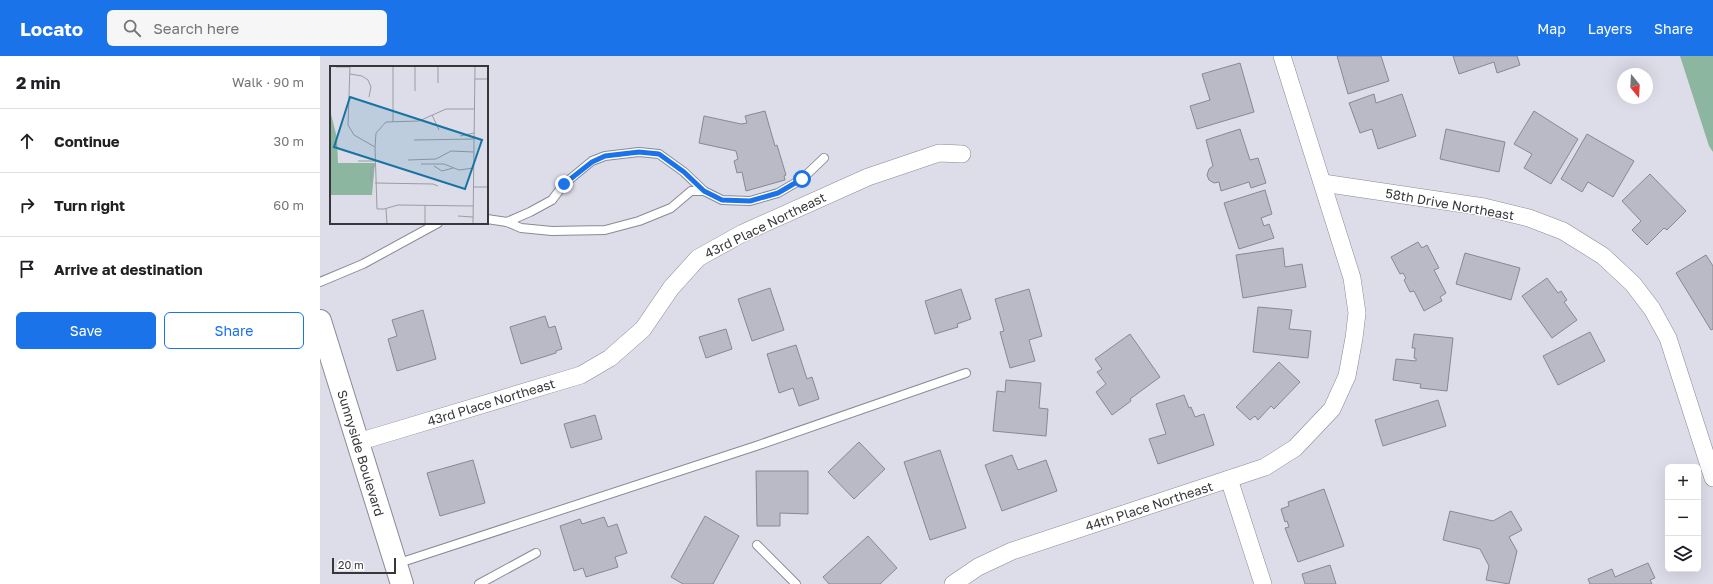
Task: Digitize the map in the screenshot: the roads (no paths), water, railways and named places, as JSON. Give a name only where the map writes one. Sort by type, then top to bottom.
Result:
[{"type":"street","points":[[1282,56],[1323,183]]},
{"type":"street","name":"43rd Place Northeast","points":[[358,442],[580,374],[610,358],[644,329],[671,288],[698,258],[743,233],[868,177],[939,153],[962,154]]},
{"type":"street","name":"44th Place Northeast","points":[[953,584],[978,567],[1012,551],[1266,467],[1295,448],[1332,409],[1347,376],[1357,313],[1352,278],[1323,183]]},
{"type":"street","name":"58th Drive Northeast","points":[[1323,183],[1484,207],[1529,218],[1563,231],[1603,256],[1633,284],[1652,309],[1668,338],[1713,478]]},
{"type":"street","name":"Sunnyside Boulevard","points":[[320,321],[399,574]]},
{"type":"street","points":[[1229,480],[1263,584]]},
{"type":"lane","points":[[507,222],[552,200],[570,180],[592,162],[605,156],[639,152],[659,154],[684,172],[704,191],[722,200],[750,201],[778,193],[802,179],[824,158]]},
{"type":"lane","points":[[488,219],[507,222],[521,228],[552,231],[605,230],[639,222],[670,208],[692,191],[704,191]]},
{"type":"lane","points":[[320,282],[363,264],[436,224]]},
{"type":"lane","points":[[399,574],[756,446],[966,373]]},
{"type":"lane","points":[[757,545],[796,584]]},
{"type":"lane","points":[[479,584],[536,553]]}]
